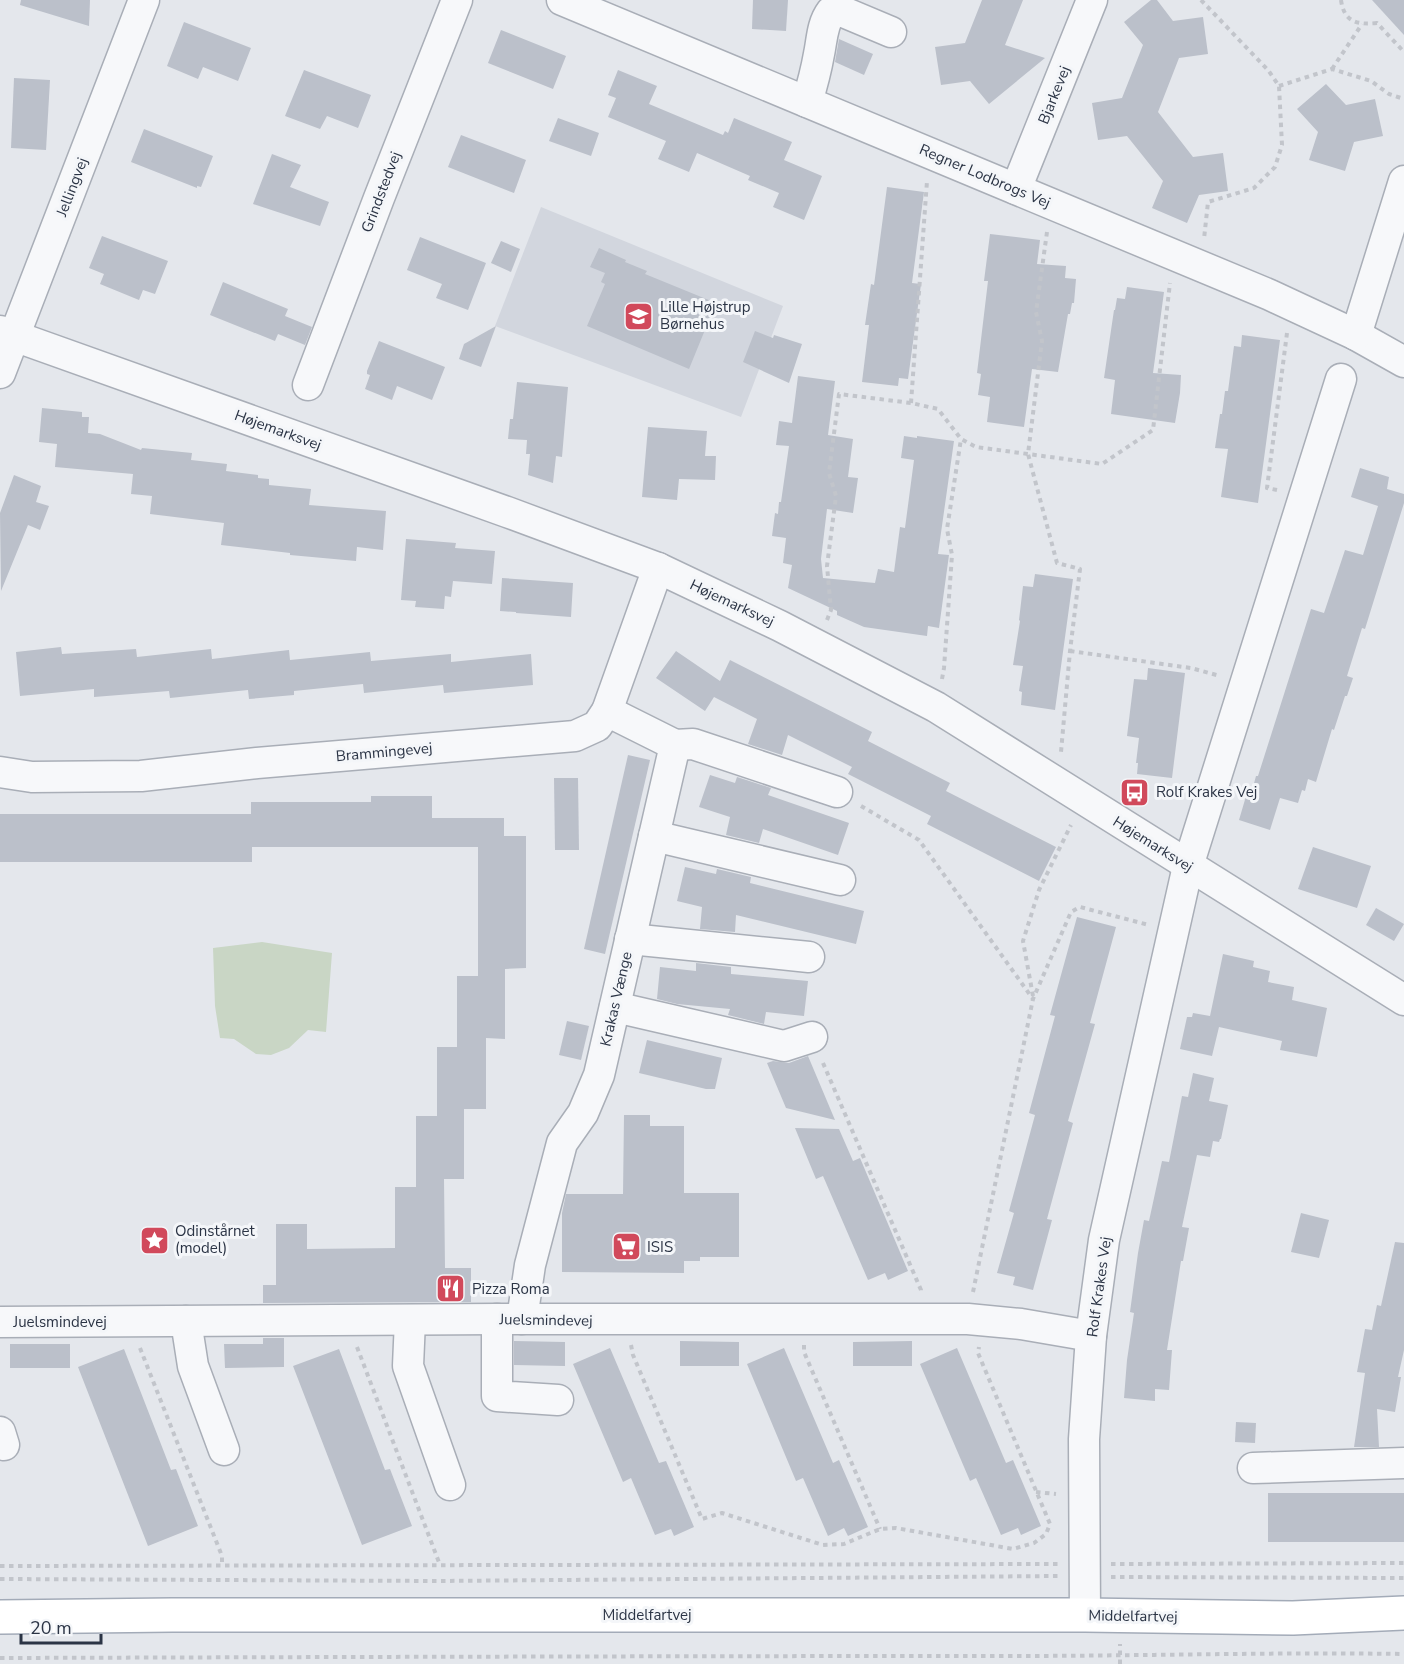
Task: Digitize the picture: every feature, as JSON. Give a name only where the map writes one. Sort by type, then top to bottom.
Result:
[{"type":"main road","name":"Middelfartvej","points":[[1293,1618],[1404,1613]]},
{"type":"main road","name":"Middelfartvej","points":[[0,1617],[1084,1615],[1293,1618],[1404,1626]]},
{"type":"street","name":"Jellingvej","points":[[0,373],[7,333],[144,0]]},
{"type":"street","name":"Grindstedvej","points":[[308,385],[457,0]]},
{"type":"street","name":"Regner Lodbrogs Vej","points":[[562,0],[1296,307],[1356,335],[1404,362]]},
{"type":"street","name":"Bjarkevej","points":[[1016,189],[1092,0]]},
{"type":"street","points":[[807,102],[823,29],[826,18],[831,12],[841,11],[891,32]]},
{"type":"street","points":[[1356,335],[1404,181]]},
{"type":"street","name":"Højemarksvej","points":[[7,333],[657,568],[780,626],[936,707],[1404,1000]]},
{"type":"street","name":"Rolf Krakes Vej","points":[[1084,1615],[1084,1439],[1091,1336],[1104,1240],[1188,866],[1341,379]]},
{"type":"street","name":"Brammingevej","points":[[0,772],[32,777],[141,776],[257,763],[575,736],[597,726],[607,711],[657,568]]},
{"type":"street","points":[[607,711],[675,745],[693,744],[837,792]]},
{"type":"street","name":"Krakas Vænge","points":[[558,1400],[497,1396],[509,1319],[530,1265],[562,1143],[583,1113],[599,1075],[675,745]]},
{"type":"street","points":[[654,836],[840,880]]},
{"type":"street","points":[[630,939],[809,957]]},
{"type":"street","points":[[615,1007],[784,1046],[813,1037]]},
{"type":"street","name":"Juelsmindevej","points":[[0,1322],[509,1319],[975,1320],[1021,1324],[1091,1336]]},
{"type":"street","points":[[410,1320],[408,1366],[450,1485]]},
{"type":"street","points":[[186,1321],[193,1366],[224,1450]]},
{"type":"street","points":[[1253,1468],[1404,1463]]},
{"type":"path","points":[[817,645],[831,610],[827,566],[836,495],[829,473],[839,394],[911,403],[938,409],[961,439],[976,447],[1102,464],[1153,430],[1186,260],[1206,227],[1208,202],[1254,188],[1275,167],[1282,145],[1279,86],[1268,70],[1201,0]]},
{"type":"path","points":[[1341,0],[1342,10],[1350,18],[1362,24],[1377,23],[1404,52]]},
{"type":"path","points":[[1332,69],[1362,24]]},
{"type":"path","points":[[1279,86],[1332,69],[1371,81],[1389,94],[1404,99]]},
{"type":"path","points":[[911,403],[929,153]]},
{"type":"path","points":[[1050,203],[1036,312],[1042,341],[1028,453],[1057,563],[1080,569],[1062,745],[1055,782]]},
{"type":"path","points":[[1296,307],[1287,331],[1267,488],[1304,496]]},
{"type":"path","points":[[936,707],[944,668],[952,555],[947,529],[961,439]]},
{"type":"path","points":[[1070,651],[1191,668],[1246,682]]},
{"type":"path","points":[[837,792],[919,840],[1033,999]]},
{"type":"path","points":[[1033,999],[1023,941],[1039,890],[1083,800]]},
{"type":"path","points":[[627,1320],[633,1355],[702,1519],[722,1513],[823,1545],[844,1544],[880,1529],[896,1528],[1013,1549],[1035,1543],[1046,1534],[1050,1524],[978,1353],[975,1320],[1033,999],[1071,912],[1080,907],[1173,931]]},
{"type":"path","points":[[813,1037],[921,1290],[920,1320]]},
{"type":"path","points":[[351,1320],[354,1339],[440,1565]]},
{"type":"path","points":[[804,1320],[804,1352],[880,1529]]},
{"type":"path","points":[[134,1321],[140,1346],[222,1556],[222,1566]]},
{"type":"path","points":[[0,1579],[437,1581],[1404,1563]]},
{"type":"path","points":[[0,1566],[440,1565],[1084,1570],[1135,1577],[1404,1578]]},
{"type":"path","points":[[0,1658],[1404,1654]]},
{"type":"shaded area","name":"Lille Højstrup Børnehus","points":[[541,207],[783,306],[741,417],[495,326]]},
{"type":"green space","points":[[262,942],[332,953],[326,1032],[308,1030],[289,1048],[271,1055],[256,1054],[234,1039],[220,1038],[215,1006],[213,948]]},
{"type":"building","points":[[21,0],[90,0],[89,26],[20,5]]},
{"type":"building","points":[[753,0],[788,0],[786,31],[752,29]]},
{"type":"building","points":[[982,0],[1023,0],[1005,45],[1045,58],[989,104],[970,81],[941,85],[935,47],[965,43]]},
{"type":"building","points":[[1151,0],[1157,0],[1173,21],[1203,17],[1208,54],[1179,58],[1158,112],[1193,157],[1223,153],[1228,191],[1199,195],[1187,223],[1152,208],[1163,181],[1127,136],[1098,140],[1092,103],[1122,98],[1143,45],[1124,22]]},
{"type":"building","points":[[1372,0],[1404,0],[1404,35]]},
{"type":"building","points":[[184,22],[251,48],[238,81],[203,67],[198,79],[167,66]]},
{"type":"building","points":[[501,30],[566,56],[553,89],[488,63]]},
{"type":"building","points":[[839,39],[873,54],[864,75],[835,62]]},
{"type":"building","points":[[304,70],[371,95],[358,128],[327,116],[320,129],[285,116]]},
{"type":"building","points":[[618,70],[657,86],[649,104],[723,135],[725,131],[728,133],[734,118],[792,142],[784,160],[822,176],[804,220],[773,207],[779,193],[748,180],[750,176],[697,153],[689,172],[658,159],[666,141],[608,117],[616,98],[608,95]]},
{"type":"building","points":[[14,78],[50,80],[46,150],[11,148]]},
{"type":"building","points":[[1326,84],[1346,105],[1375,99],[1383,136],[1354,142],[1345,171],[1309,160],[1318,132],[1297,109]]},
{"type":"building","points":[[558,118],[599,133],[591,156],[549,141]]},
{"type":"building","points":[[144,129],[213,156],[201,187],[197,186],[197,188],[131,162]]},
{"type":"building","points":[[461,135],[526,160],[514,193],[448,167]]},
{"type":"building","points":[[272,154],[301,165],[290,187],[329,202],[320,226],[253,204]]},
{"type":"building","points":[[887,187],[924,192],[912,283],[921,284],[908,379],[899,378],[898,386],[862,382],[869,325],[865,325],[871,284],[874,285]]},
{"type":"building","points":[[990,234],[1040,240],[1037,264],[1066,266],[1065,278],[1076,279],[1074,303],[1068,314],[1058,372],[1032,369],[1024,427],[987,422],[990,397],[978,395],[981,374],[977,373],[988,281],[984,281]]},
{"type":"building","points":[[102,236],[168,261],[155,294],[143,290],[139,300],[100,284],[104,274],[89,268]]},
{"type":"building","points":[[420,237],[486,263],[468,310],[436,298],[442,284],[407,270]]},
{"type":"building","points":[[501,241],[520,249],[511,272],[491,263]]},
{"type":"building","points":[[599,248],[647,271],[645,274],[716,303],[689,369],[587,326],[605,284],[601,282],[605,273],[590,267]]},
{"type":"building","points":[[223,282],[288,309],[285,316],[312,327],[305,345],[278,334],[275,341],[210,315]]},
{"type":"building","points":[[1127,287],[1164,292],[1153,373],[1181,375],[1175,423],[1111,414],[1115,380],[1104,378],[1117,298],[1125,299]]},
{"type":"building","points":[[496,326],[481,367],[459,359],[464,344]]},
{"type":"building","points":[[755,331],[773,338],[774,335],[802,344],[789,383],[743,362]]},
{"type":"building","points":[[1242,335],[1280,340],[1258,503],[1221,497],[1228,449],[1215,448],[1225,391],[1228,391],[1234,346],[1241,347]]},
{"type":"building","points":[[379,341],[445,367],[432,400],[397,386],[392,400],[365,389],[370,375],[367,371]]},
{"type":"building","points":[[798,376],[835,381],[828,435],[853,439],[848,477],[858,478],[853,513],[827,509],[821,559],[823,578],[875,583],[878,569],[894,572],[900,527],[905,528],[914,460],[901,458],[904,436],[954,441],[938,554],[949,555],[939,628],[928,626],[927,636],[864,627],[837,615],[837,611],[788,588],[792,565],[783,563],[786,538],[772,536],[775,513],[778,514],[779,502],[781,502],[789,446],[776,445],[779,421],[792,423]]},
{"type":"building","points":[[517,382],[568,387],[562,457],[556,456],[553,483],[528,475],[530,454],[526,454],[527,440],[508,439],[510,419],[513,419]]},
{"type":"building","points":[[42,408],[82,412],[82,417],[89,417],[88,433],[100,434],[141,450],[142,448],[192,453],[191,460],[227,464],[226,471],[258,475],[258,478],[269,479],[269,485],[311,489],[309,505],[386,511],[383,550],[357,547],[356,561],[290,555],[290,553],[221,545],[224,523],[150,514],[152,496],[131,494],[133,474],[55,467],[57,444],[39,442]]},
{"type":"building","points":[[648,427],[707,431],[705,456],[716,456],[715,480],[679,479],[677,500],[642,497]]},
{"type":"building","points":[[1360,468],[1389,477],[1387,489],[1404,494],[1404,503],[1365,629],[1362,628],[1347,676],[1353,678],[1334,730],[1332,729],[1316,782],[1308,779],[1305,791],[1302,790],[1298,803],[1280,798],[1270,830],[1239,820],[1249,786],[1253,787],[1256,776],[1258,776],[1311,609],[1324,613],[1345,550],[1363,555],[1378,506],[1351,497]]},
{"type":"building","points":[[14,475],[41,486],[36,502],[49,506],[40,530],[28,525],[1,591],[0,513]]},
{"type":"building","points":[[406,539],[456,543],[455,548],[495,551],[492,584],[453,581],[451,597],[445,596],[444,609],[415,607],[416,601],[401,600]]},
{"type":"building","points":[[1035,574],[1073,579],[1055,710],[1021,705],[1022,692],[1019,691],[1023,666],[1013,665],[1023,586],[1033,587]]},
{"type":"building","points":[[502,578],[573,583],[571,617],[500,611]]},
{"type":"building","points":[[61,647],[62,654],[136,649],[137,657],[211,649],[212,659],[289,650],[290,660],[370,652],[371,661],[451,654],[451,662],[531,654],[533,685],[444,693],[443,685],[364,693],[363,684],[294,691],[294,695],[249,699],[248,690],[170,698],[169,691],[94,697],[94,689],[20,696],[16,652]]},
{"type":"building","points":[[676,651],[720,681],[730,660],[872,732],[868,741],[950,783],[946,791],[1056,847],[1039,881],[927,824],[931,816],[848,774],[852,767],[788,735],[782,755],[748,744],[757,719],[714,697],[705,711],[656,678]]},
{"type":"building","points":[[1148,668],[1185,673],[1172,778],[1137,774],[1139,738],[1127,736],[1134,679],[1147,680]]},
{"type":"building","points":[[628,755],[650,760],[605,954],[584,949]]},
{"type":"building","points":[[710,775],[735,783],[737,777],[771,788],[768,795],[849,823],[838,855],[763,829],[759,843],[726,835],[730,817],[699,807]]},
{"type":"building","points":[[554,778],[578,778],[579,850],[555,850]]},
{"type":"building","points":[[371,796],[432,796],[432,818],[504,818],[504,836],[526,836],[526,968],[505,969],[505,1039],[486,1038],[486,1109],[464,1109],[464,1179],[444,1179],[445,1268],[471,1268],[471,1302],[263,1303],[263,1285],[276,1285],[276,1224],[307,1224],[307,1249],[395,1248],[395,1187],[416,1187],[416,1116],[437,1116],[437,1047],[457,1047],[457,976],[478,976],[478,847],[252,847],[252,862],[0,862],[0,814],[251,814],[251,802],[371,802]]},
{"type":"building","points":[[1313,847],[1371,866],[1357,908],[1298,889]]},
{"type":"building","points":[[685,867],[716,874],[717,869],[751,877],[750,883],[864,911],[856,944],[736,915],[735,932],[700,929],[702,907],[677,901]]},
{"type":"building","points":[[1376,908],[1404,924],[1394,941],[1366,925]]},
{"type":"building","points":[[1077,917],[1116,927],[1090,1023],[1095,1024],[1068,1121],[1073,1123],[1047,1219],[1052,1220],[1033,1290],[1013,1285],[1015,1277],[997,1273],[1014,1213],[1009,1211],[1035,1115],[1029,1113],[1055,1016],[1050,1015]]},
{"type":"building","points":[[1223,954],[1254,961],[1253,967],[1270,971],[1268,982],[1294,987],[1292,1000],[1327,1008],[1317,1057],[1280,1050],[1282,1041],[1219,1027],[1212,1056],[1180,1049],[1187,1017],[1192,1017],[1193,1013],[1210,1016]]},
{"type":"building","points":[[696,963],[731,967],[731,974],[808,981],[804,1016],[766,1012],[764,1024],[728,1015],[730,1009],[677,1004],[657,999],[660,967],[696,971]]},
{"type":"building","points":[[567,1021],[589,1026],[581,1060],[559,1055]]},
{"type":"building","points":[[647,1040],[722,1058],[715,1089],[706,1089],[639,1073]]},
{"type":"building","points":[[808,1056],[835,1120],[786,1108],[767,1063],[773,1061],[789,1063]]},
{"type":"building","points":[[1193,1073],[1214,1078],[1209,1101],[1228,1105],[1221,1139],[1219,1142],[1213,1141],[1210,1157],[1197,1155],[1182,1227],[1189,1228],[1183,1261],[1181,1261],[1167,1350],[1172,1350],[1169,1390],[1155,1389],[1155,1401],[1124,1398],[1134,1313],[1130,1312],[1144,1220],[1149,1221],[1162,1161],[1169,1162],[1182,1096],[1188,1097]]},
{"type":"building","points":[[624,1115],[650,1115],[650,1126],[684,1126],[684,1193],[739,1193],[739,1257],[700,1257],[700,1261],[684,1261],[684,1273],[562,1272],[562,1213],[566,1194],[623,1194]]},
{"type":"building","points":[[795,1128],[839,1129],[853,1161],[860,1158],[908,1271],[888,1280],[885,1273],[868,1280],[823,1176],[816,1179]]},
{"type":"building","points":[[1301,1213],[1329,1220],[1319,1258],[1291,1252]]},
{"type":"building","points":[[1395,1242],[1404,1243],[1404,1350],[1398,1377],[1401,1377],[1395,1412],[1377,1409],[1379,1447],[1354,1447],[1365,1373],[1357,1372],[1365,1329],[1372,1330],[1377,1305],[1381,1306]]},
{"type":"building","points":[[263,1338],[284,1338],[284,1367],[225,1368],[224,1344],[263,1344]]},
{"type":"building","points":[[514,1341],[565,1342],[565,1366],[514,1365]]},
{"type":"building","points":[[680,1341],[739,1342],[739,1366],[680,1366]]},
{"type":"building","points":[[912,1341],[912,1366],[853,1366],[853,1342]]},
{"type":"building","points":[[10,1344],[70,1344],[70,1368],[10,1368]]},
{"type":"building","points":[[610,1348],[659,1463],[666,1461],[694,1527],[674,1536],[671,1529],[655,1535],[631,1478],[623,1482],[573,1364]]},
{"type":"building","points":[[784,1348],[833,1463],[839,1460],[868,1527],[848,1536],[844,1528],[828,1536],[803,1478],[796,1481],[747,1364]]},
{"type":"building","points":[[957,1348],[1006,1463],[1013,1460],[1041,1526],[1021,1535],[1018,1528],[1001,1535],[976,1478],[970,1481],[920,1364]]},
{"type":"building","points":[[124,1349],[171,1470],[176,1469],[198,1526],[148,1546],[78,1367]]},
{"type":"building","points":[[339,1349],[385,1470],[390,1469],[412,1526],[362,1545],[293,1366]]},
{"type":"building","points":[[1236,1422],[1256,1423],[1255,1443],[1235,1442]]},
{"type":"building","points":[[1268,1493],[1404,1493],[1404,1542],[1268,1542]]},
{"type":"place","name":"Lille Højstrup Børnehus","points":[[639,316]]},
{"type":"place","name":"Rolf Krakes Vej","points":[[1135,792]]},
{"type":"place","name":"Odinstårnet (model)","points":[[154,1240]]},
{"type":"place","name":"ISIS","points":[[626,1247]]},
{"type":"place","name":"Pizza Roma","points":[[451,1289]]}]
